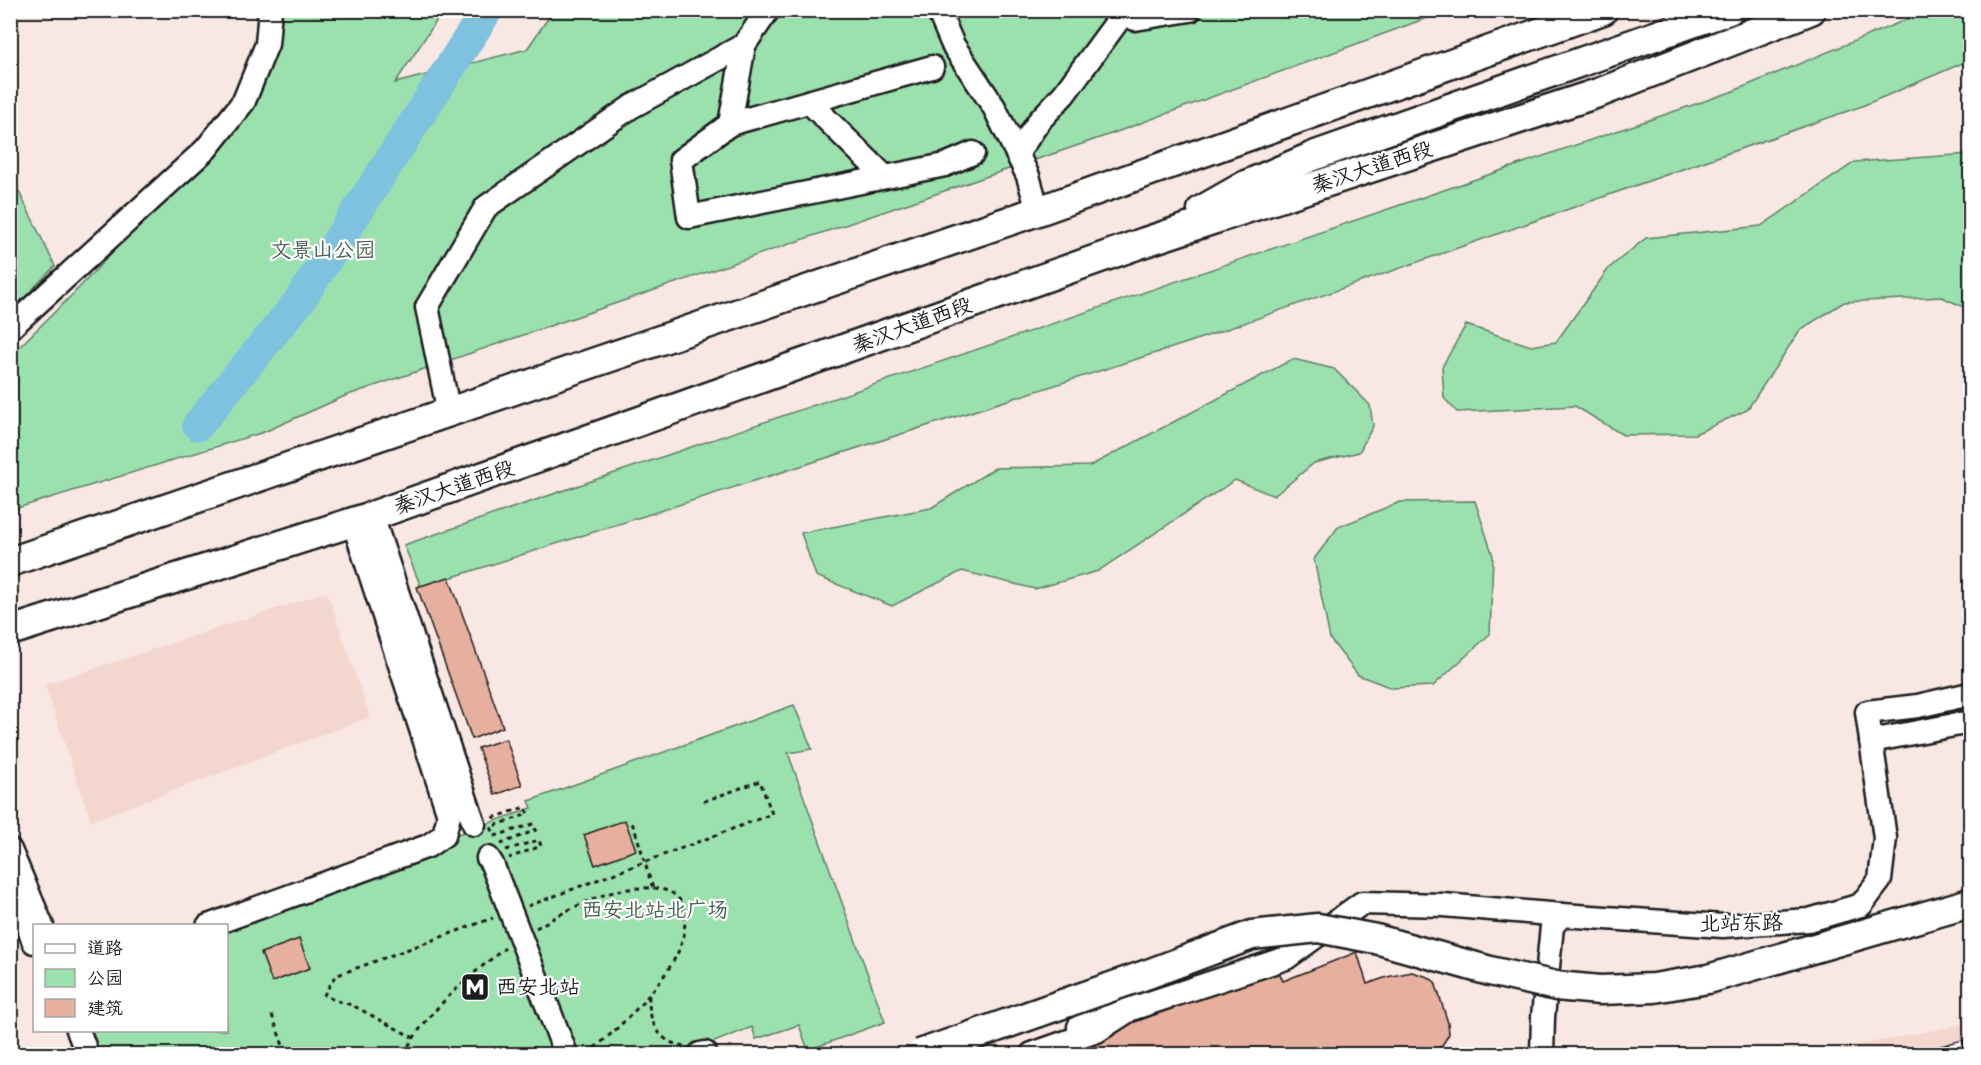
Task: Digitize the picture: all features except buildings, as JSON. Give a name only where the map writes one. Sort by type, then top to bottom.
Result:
[{"type":"main road","points":[[10,562],[1038,211],[1603,10]]},
{"type":"main road","points":[[1145,242],[1246,185],[1316,155],[1729,10]]},
{"type":"main road","name":"秦汉大道西段","points":[[10,631],[362,519],[1145,242],[1601,92],[1811,10]]},
{"type":"main road","points":[[920,1054],[1252,935],[1318,928],[1376,939],[1490,971],[1556,986],[1600,990],[1654,988],[1707,979],[1971,903]]},
{"type":"street","points":[[10,328],[206,149],[244,101],[267,44],[270,10]]},
{"type":"street","points":[[730,124],[744,45],[768,10]]},
{"type":"street","points":[[938,10],[952,45],[994,107],[1028,176],[1038,211]]},
{"type":"street","points":[[1017,154],[1039,121],[1064,94],[1125,11],[1136,19],[1190,10]]},
{"type":"street","points":[[449,413],[428,307],[486,207],[630,107],[744,45]]},
{"type":"street","points":[[932,67],[730,124],[681,160],[689,218],[945,165],[973,153]]},
{"type":"street","points":[[809,102],[885,177]]},
{"type":"street","points":[[362,519],[474,824]]},
{"type":"street","points":[[214,924],[428,846],[444,835],[449,815],[362,519]]},
{"type":"street","name":"北站东路","points":[[1032,1054],[1097,1031],[1131,1009],[1286,958],[1362,903],[1443,905],[1723,926],[1809,920],[1861,905],[1880,880],[1885,838],[1867,712],[1918,706],[1971,694]]},
{"type":"street","points":[[1871,741],[1971,722]]},
{"type":"street","points":[[10,850],[41,924]]},
{"type":"street","points":[[490,861],[566,1054]]},
{"type":"street","points":[[10,883],[33,940]]},
{"type":"street","points":[[1542,1054],[1543,1017],[1552,926],[1563,915]]},
{"type":"street","points":[[1018,1054],[1045,1044],[1093,1020],[1113,998],[1148,974]]},
{"type":"street","points":[[79,1032],[87,1054]]},
{"type":"path","points":[[414,1038],[352,1005],[324,995],[335,976],[672,853],[674,850],[772,814],[760,781],[702,802]]},
{"type":"path","points":[[474,824],[525,807],[528,814],[491,827],[495,836],[533,824],[536,830],[498,845],[501,851],[539,840],[541,846],[490,861]]},
{"type":"path","points":[[632,824],[644,853],[644,863],[652,888]]},
{"type":"path","points":[[404,1054],[447,997],[475,972],[521,938],[564,912],[591,900],[636,888],[652,888],[675,894],[681,902],[685,920],[684,932],[677,953],[649,994],[626,1020],[587,1054]]},
{"type":"path","points":[[649,994],[650,1012],[658,1033],[666,1040],[697,1051]]},
{"type":"path","points":[[272,1015],[286,1054]]},
{"type":"shaded area","points":[[327,592],[370,717],[91,821],[45,685]]},
{"type":"shaded area","points":[[1970,1023],[1970,1054],[1814,1054]]},
{"type":"green space","name":"文景山公园","points":[[283,11],[443,11],[395,83],[527,49],[553,11],[1446,11],[1111,134],[345,396],[264,432],[11,510],[11,355],[74,293],[245,111]]},
{"type":"green space","points":[[1927,11],[1970,11],[1970,60],[1862,106],[1187,343],[421,587],[404,545],[1731,92]]},
{"type":"green space","points":[[1970,154],[1970,310],[1942,297],[1844,302],[1800,330],[1747,410],[1695,434],[1623,435],[1575,406],[1457,412],[1444,398],[1442,367],[1466,325],[1531,346],[1556,342],[1609,268],[1646,238],[1761,226],[1855,162]]},
{"type":"green space","points":[[10,173],[55,266],[11,311],[10,311]]},
{"type":"green space","points":[[1293,359],[1334,369],[1370,405],[1373,426],[1359,452],[1314,463],[1274,496],[1235,480],[1098,571],[1035,589],[962,571],[892,606],[816,576],[801,533],[931,508],[995,468],[1090,466]]},
{"type":"green space","points":[[1475,501],[1493,556],[1490,634],[1433,686],[1392,688],[1358,675],[1330,639],[1314,559],[1338,527],[1400,502]]},
{"type":"green space","name":"西安北站北广场","points":[[794,705],[812,749],[788,753],[885,1022],[808,1050],[799,1025],[756,1039],[752,1027],[714,1042],[707,1054],[91,1054],[82,1032],[228,1032],[228,924],[202,924],[532,808],[529,801]]},
{"type":"waterway","points":[[198,425],[300,300],[487,10]]},
{"type":"railway","points":[[1922,1054],[1970,1041]]},
{"type":"place","name":"西安北站","points":[[475,987]]}]
